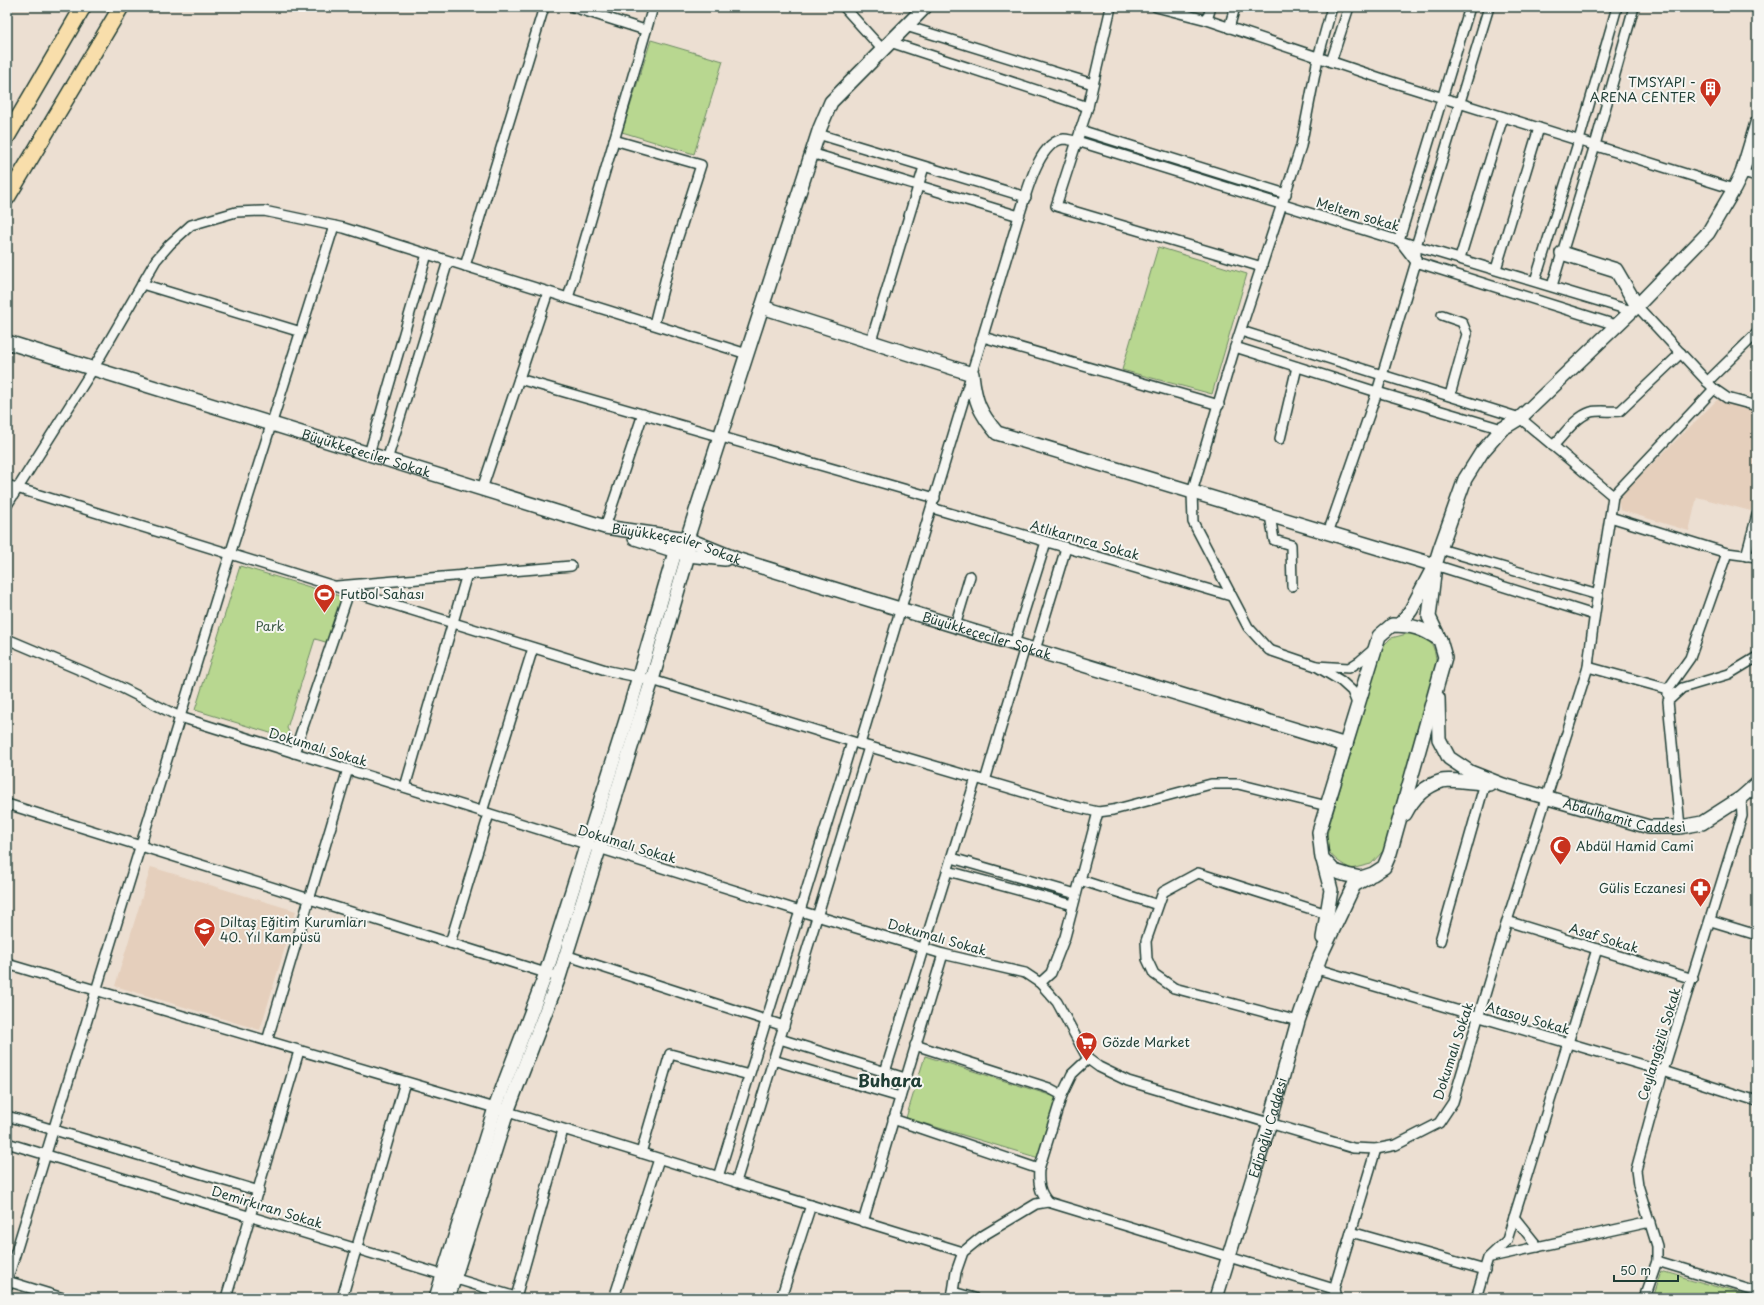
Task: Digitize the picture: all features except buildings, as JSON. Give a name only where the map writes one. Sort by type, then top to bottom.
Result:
[{"type":"main road","points":[[7,137],[83,7]]},
{"type":"main road","points":[[7,198],[121,7]]},
{"type":"street","points":[[465,266],[544,7]]},
{"type":"street","points":[[573,7],[646,30]]},
{"type":"street","points":[[568,298],[653,7]]},
{"type":"street","points":[[844,7],[886,46],[1088,107]]},
{"type":"street","points":[[501,1110],[559,977],[639,677],[675,552],[686,539],[818,134],[831,102],[925,7]]},
{"type":"street","points":[[1112,7],[1088,107],[1056,206],[1262,267]]},
{"type":"street","points":[[1156,7],[1207,20],[1442,98],[1459,102],[1734,189]]},
{"type":"street","points":[[1207,20],[1211,7]]},
{"type":"street","points":[[1229,28],[1235,7]]},
{"type":"street","points":[[1332,7],[1318,58],[1301,146],[1235,347],[1192,492],[1194,522],[1248,627],[1269,650],[1316,666],[1341,681],[1352,691],[1358,706]]},
{"type":"street","points":[[1331,62],[1349,7]]},
{"type":"street","points":[[1470,7],[1399,240],[1416,262],[1616,325]]},
{"type":"street","points":[[1328,533],[1376,392],[1416,262],[1416,246],[1489,7]]},
{"type":"street","points":[[1535,282],[1580,140],[1617,7]]},
{"type":"street","points":[[1552,286],[1595,145],[1634,7]]},
{"type":"street","points":[[906,26],[1093,84]]},
{"type":"street","points":[[1460,258],[1503,117]]},
{"type":"street","points":[[1400,625],[1411,610],[1435,565],[1465,479],[1482,452],[1502,429],[1520,418],[1634,309],[1708,233],[1742,173],[1757,123]]},
{"type":"street","points":[[1496,269],[1539,128]]},
{"type":"street","points":[[1080,130],[1286,194]]},
{"type":"street","points":[[818,134],[1026,197]]},
{"type":"street","points":[[736,1182],[817,916],[861,744],[1019,216],[1035,169],[1042,155],[1053,145],[1064,139],[1077,141]]},
{"type":"street","points":[[614,140],[701,164],[669,265],[654,324]]},
{"type":"street","name":"Meltem sokak","points":[[1077,141],[1535,282],[1634,309]]},
{"type":"street","points":[[811,153],[1019,216]]},
{"type":"street","points":[[871,341],[924,167]]},
{"type":"street","points":[[1742,173],[1757,177]]},
{"type":"street","points":[[7,505],[93,369],[156,260],[170,244],[192,225],[236,212],[264,211],[334,226],[654,324],[746,354]]},
{"type":"street","points":[[63,1298],[7,1281],[9,1266],[54,1130],[230,554],[334,226]]},
{"type":"street","points":[[1562,253],[1616,270],[1634,309],[1681,353],[1714,389],[1727,398],[1757,406]]},
{"type":"street","points":[[369,454],[427,254]]},
{"type":"street","points":[[387,460],[448,261]]},
{"type":"street","points":[[142,284],[301,332]]},
{"type":"street","points":[[482,489],[548,292]]},
{"type":"street","points":[[762,307],[972,374]]},
{"type":"street","points":[[1442,315],[1462,322],[1466,334],[1450,395]]},
{"type":"street","points":[[1241,331],[1520,418],[1613,496],[1714,389]]},
{"type":"street","points":[[1707,382],[1757,333]]},
{"type":"street","points":[[983,337],[1219,405]]},
{"type":"street","name":"Büyükkeçeciler Sokak","points":[[7,342],[605,527],[686,539],[738,560],[1346,745]]},
{"type":"street","points":[[1235,347],[1376,392],[1502,429]]},
{"type":"street","points":[[1553,446],[1574,424],[1586,415],[1593,412],[1620,411],[1681,353]]},
{"type":"street","points":[[1280,439],[1297,367]]},
{"type":"street","points":[[972,374],[975,397],[984,418],[997,433],[1435,565],[1594,615]]},
{"type":"street","points":[[518,379],[935,498]]},
{"type":"street","points":[[643,414],[605,527],[688,556],[738,560]]},
{"type":"street","points":[[7,485],[609,672],[652,680],[1067,805],[1098,812],[1114,810],[1210,784],[1238,784],[1327,806]]},
{"type":"street","name":"Dokumalı Sokak","points":[[7,639],[118,686],[180,717],[800,911],[943,954],[1025,974],[1040,983],[1057,1002],[1088,1059],[1099,1067],[1128,1081],[1270,1122],[1353,1148],[1376,1149],[1396,1144],[1438,1123],[1453,1102],[1507,921],[1588,667],[1594,615],[1613,496]]},
{"type":"street","name":"Atlıkarınca Sokak","points":[[932,508],[1231,596]]},
{"type":"street","points":[[1270,515],[1274,540],[1291,545],[1292,586]]},
{"type":"street","points":[[1746,556],[1757,515]]},
{"type":"street","points":[[1610,517],[1727,553],[1757,557]]},
{"type":"street","points":[[436,1298],[448,1278],[546,973],[652,680],[688,556],[686,539]]},
{"type":"street","points":[[1025,647],[1046,542]]},
{"type":"street","points":[[885,1072],[952,858],[981,780],[1025,647],[1066,548]]},
{"type":"street","points":[[1440,549],[1598,595]]},
{"type":"street","points":[[1680,827],[1668,690],[1690,658],[1727,553]]},
{"type":"street","points":[[1318,963],[1354,885],[1384,867],[1394,839],[1445,657],[1440,640],[1429,617],[1435,565]]},
{"type":"street","points":[[332,586],[571,566]]},
{"type":"street","points":[[405,787],[467,574]]},
{"type":"street","points":[[955,626],[970,576]]},
{"type":"street","points":[[294,753],[350,592]]},
{"type":"street","points":[[1318,963],[1331,890],[1322,858],[1319,832],[1379,636],[1392,625],[1400,625],[1427,631],[1440,640]]},
{"type":"street","points":[[450,943],[533,648]]},
{"type":"street","points":[[1316,666],[1349,668],[1375,648]]},
{"type":"street","points":[[1668,701],[1682,688],[1729,674],[1757,657]]},
{"type":"street","points":[[1588,667],[1668,690]]},
{"type":"street","points":[[1437,686],[1439,739],[1449,758],[1470,772],[1503,785]]},
{"type":"street","points":[[718,1177],[800,911],[861,744]]},
{"type":"street","points":[[267,1041],[348,769]]},
{"type":"street","points":[[1394,839],[1409,807],[1421,792],[1443,781],[1503,785]]},
{"type":"street","points":[[1440,941],[1485,783]]},
{"type":"street","points":[[1741,798],[1757,784]]},
{"type":"street","name":"Abdulhamit Caddesi","points":[[1503,785],[1649,827],[1680,827],[1702,823],[1741,798]]},
{"type":"street","points":[[1741,798],[1757,794]]},
{"type":"street","name":"Ceylangözlü Sokak","points":[[1644,1298],[1657,1261],[1657,1246],[1638,1185],[1636,1170],[1663,1071],[1711,921],[1742,816],[1741,798]]},
{"type":"street","points":[[7,804],[559,977]]},
{"type":"street","points":[[1040,983],[1051,973],[1064,937],[1098,812]]},
{"type":"street","points":[[952,858],[1076,894]]},
{"type":"street","points":[[1322,858],[1334,871],[1361,878],[1373,874]]},
{"type":"street","points":[[948,871],[1073,905]]},
{"type":"street","points":[[1298,1021],[1174,988],[1154,974],[1147,959],[1146,941],[1163,892],[1198,873],[1327,914]]},
{"type":"street","points":[[1080,880],[1158,904]]},
{"type":"street","name":"Asaf Sokak","points":[[1507,921],[1693,979]]},
{"type":"street","points":[[1711,921],[1757,935]]},
{"type":"street","points":[[1476,1298],[1488,1258],[1507,1240],[1597,949]]},
{"type":"street","points":[[863,1222],[943,954]]},
{"type":"street","points":[[565,955],[784,1026]]},
{"type":"street","name":"Atasoy Sokak","points":[[1318,963],[1478,1017],[1663,1071],[1757,1101]]},
{"type":"street","name":"Edipoğlu Caddesi","points":[[1216,1298],[1270,1122],[1298,1021],[1318,963]]},
{"type":"street","points":[[7,964],[501,1110],[962,1252]]},
{"type":"street","points":[[780,1039],[905,1078]]},
{"type":"street","points":[[915,1045],[1049,1088],[1062,1095]]},
{"type":"street","points":[[226,1298],[259,1191],[299,1051]]},
{"type":"street","points":[[641,1154],[670,1054],[749,1075]]},
{"type":"street","points":[[1048,1202],[1042,1196],[1038,1182],[1039,1169],[1062,1095],[1072,1074],[1088,1059]]},
{"type":"street","points":[[773,1060],[900,1097]]},
{"type":"street","points":[[342,1298],[405,1082]]},
{"type":"street","points":[[7,1116],[259,1191]]},
{"type":"street","points":[[893,1119],[1039,1169]]},
{"type":"street","points":[[517,1298],[564,1130]]},
{"type":"street","name":"Demirkıran Sokak","points":[[7,1143],[357,1248],[448,1278],[517,1298]]},
{"type":"street","points":[[974,1298],[953,1295],[956,1272],[962,1252],[984,1235],[1036,1204],[1048,1202],[1229,1256],[1335,1294],[1351,1232],[1376,1149]]},
{"type":"street","points":[[614,1298],[659,1159]]},
{"type":"street","points":[[781,1298],[810,1205]]},
{"type":"street","points":[[1514,1217],[1538,1247]]},
{"type":"street","points":[[1488,1258],[1650,1222]]},
{"type":"street","points":[[1351,1232],[1485,1270]]},
{"type":"street","points":[[1657,1261],[1757,1291]]},
{"type":"street","points":[[448,1278],[448,1298]]},
{"type":"shaded area","points":[[1718,399],[1757,412],[1757,491],[1751,511],[1697,497],[1689,531],[1620,510],[1618,500],[1625,491]]},
{"type":"shaded area","name":"Diltaş Eğitim Kurumları 40. Yıl Kampüsü","points":[[151,867],[296,911],[260,1030],[115,986]]},
{"type":"green space","points":[[651,40],[723,61],[694,154],[622,132]]},
{"type":"green space","points":[[1158,247],[1247,274],[1212,394],[1122,370]]},
{"type":"green space","name":"Park","points":[[240,566],[343,597],[329,643],[315,639],[287,728],[293,740],[195,710]]},
{"type":"green space","points":[[1411,633],[1424,637],[1432,644],[1437,668],[1384,850],[1371,864],[1351,869],[1334,858],[1328,849],[1328,830],[1382,647],[1391,638]]},
{"type":"green space","points":[[925,1056],[1056,1097],[1039,1158],[906,1118]]},
{"type":"green space","points":[[1661,1271],[1754,1297],[1652,1298]]},
{"type":"place","name":"TMSYAPI - ARENA CENTER","points":[[1711,108]]},
{"type":"place","name":"Futbol Sahası","points":[[324,614]]},
{"type":"place","name":"Abdül Hamid Cami","points":[[1560,866]]},
{"type":"place","name":"Gülis Eczanesi","points":[[1701,908]]},
{"type":"place","name":"Diltaş Eğitim Kurumları 40. Yıl Kampüsü","points":[[205,948]]},
{"type":"place","name":"Gözde Market","points":[[1087,1062]]},
{"type":"district","name":"Buhara","points":[[890,1081]]}]
